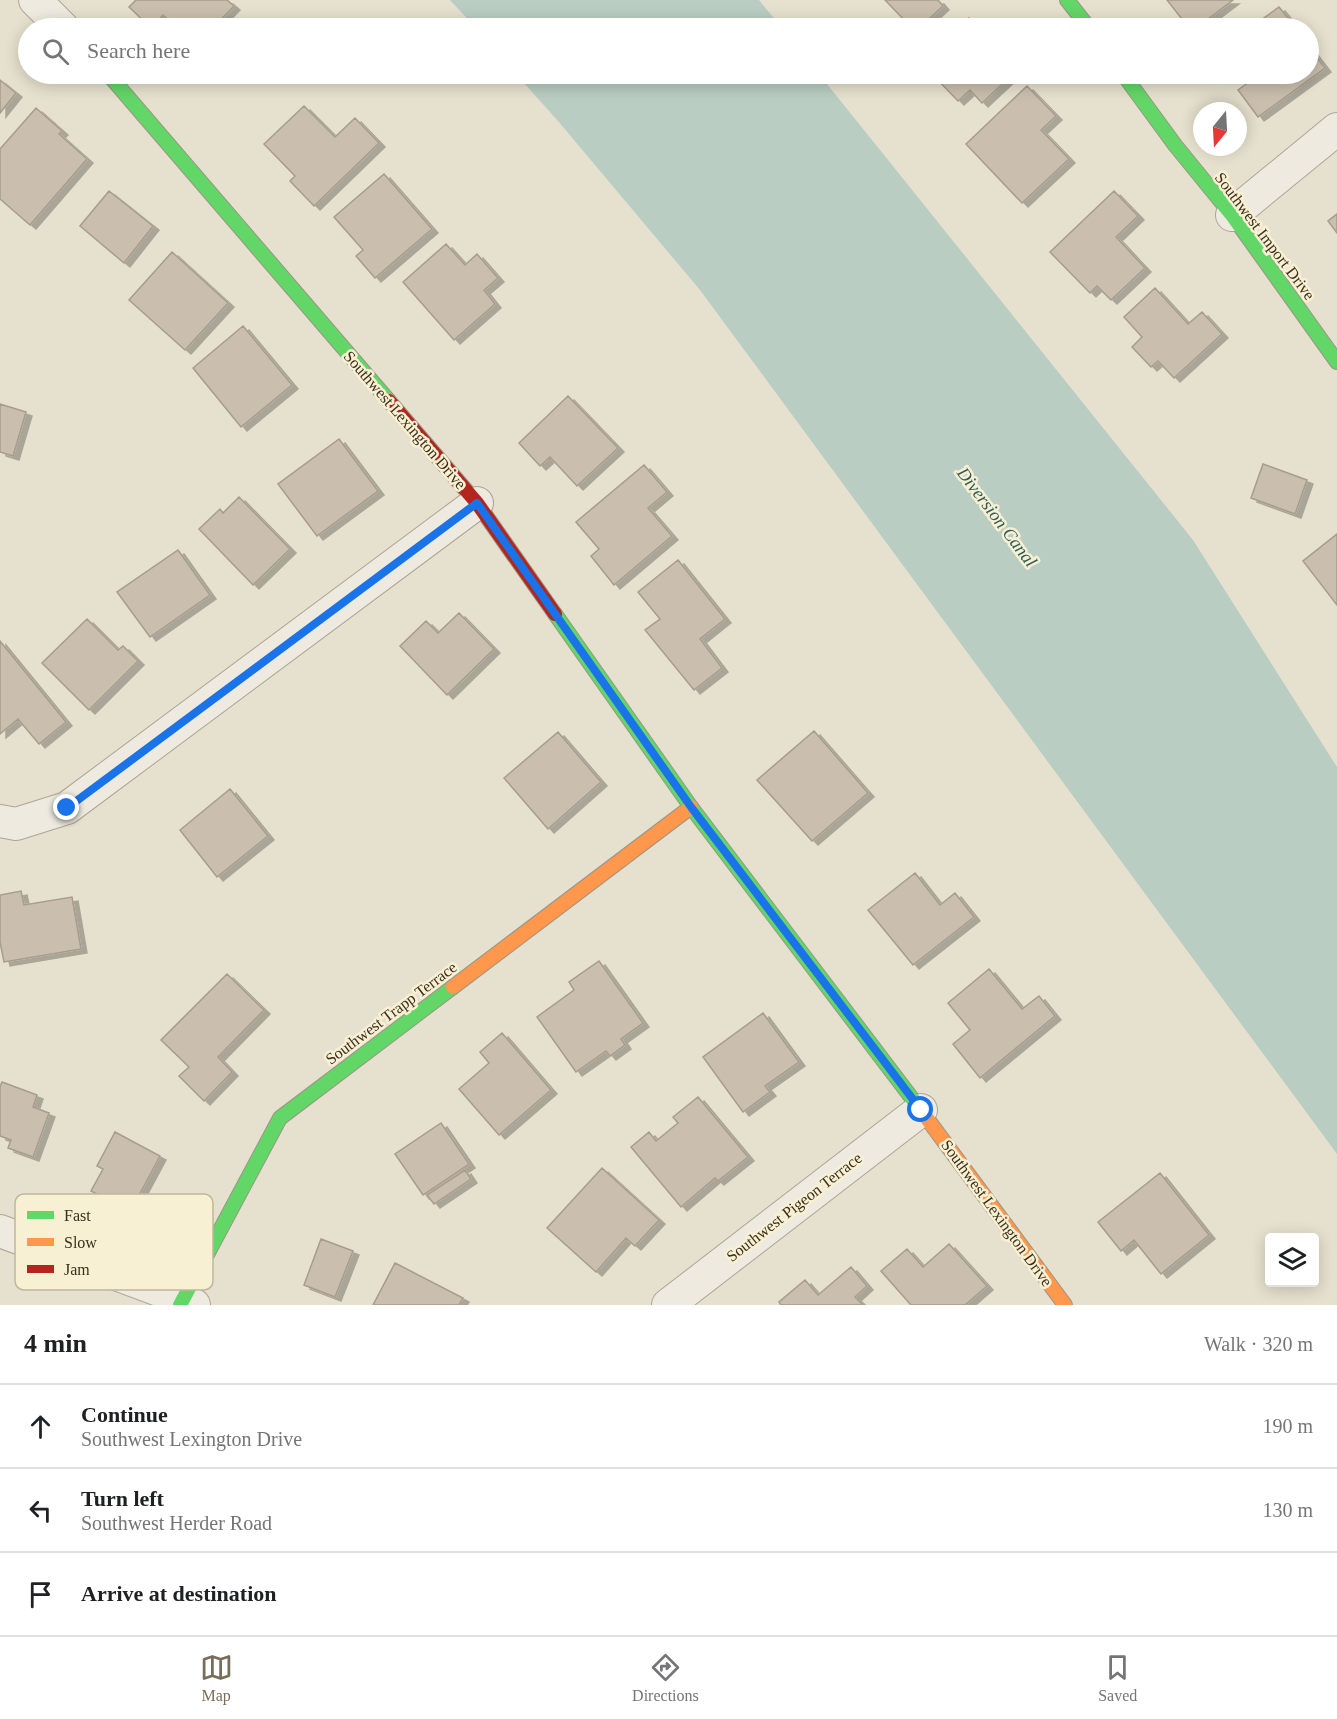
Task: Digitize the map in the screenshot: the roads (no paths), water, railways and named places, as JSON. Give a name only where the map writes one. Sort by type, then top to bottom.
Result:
[{"type":"street","points":[[35,0],[53,18]]},
{"type":"street","points":[[1067,0],[1081,18]]},
{"type":"street","name":"Southwest Lexington Drive","points":[[117,84],[477,503],[691,807],[921,1110],[1065,1305]]},
{"type":"street","name":"Southwest Import Drive","points":[[1129,84],[1232,215],[1337,362]]},
{"type":"street","points":[[1232,215],[1337,129]]},
{"type":"street","points":[[0,821],[16,824],[67,808],[477,503]]},
{"type":"street","name":"Southwest Trapp Terrace","points":[[213,1250],[280,1118],[691,807]]},
{"type":"street","name":"Southwest Pigeon Terrace","points":[[668,1305],[921,1110]]},
{"type":"street","points":[[0,1231],[15,1237]]},
{"type":"street","points":[[152,1290],[186,1303]]},
{"type":"water","points":[[450,0],[759,0],[774,18],[467,18]]},
{"type":"water","name":"Diversion Canal","points":[[525,84],[827,84],[1193,540],[1337,767],[1337,1154],[700,290]]}]
